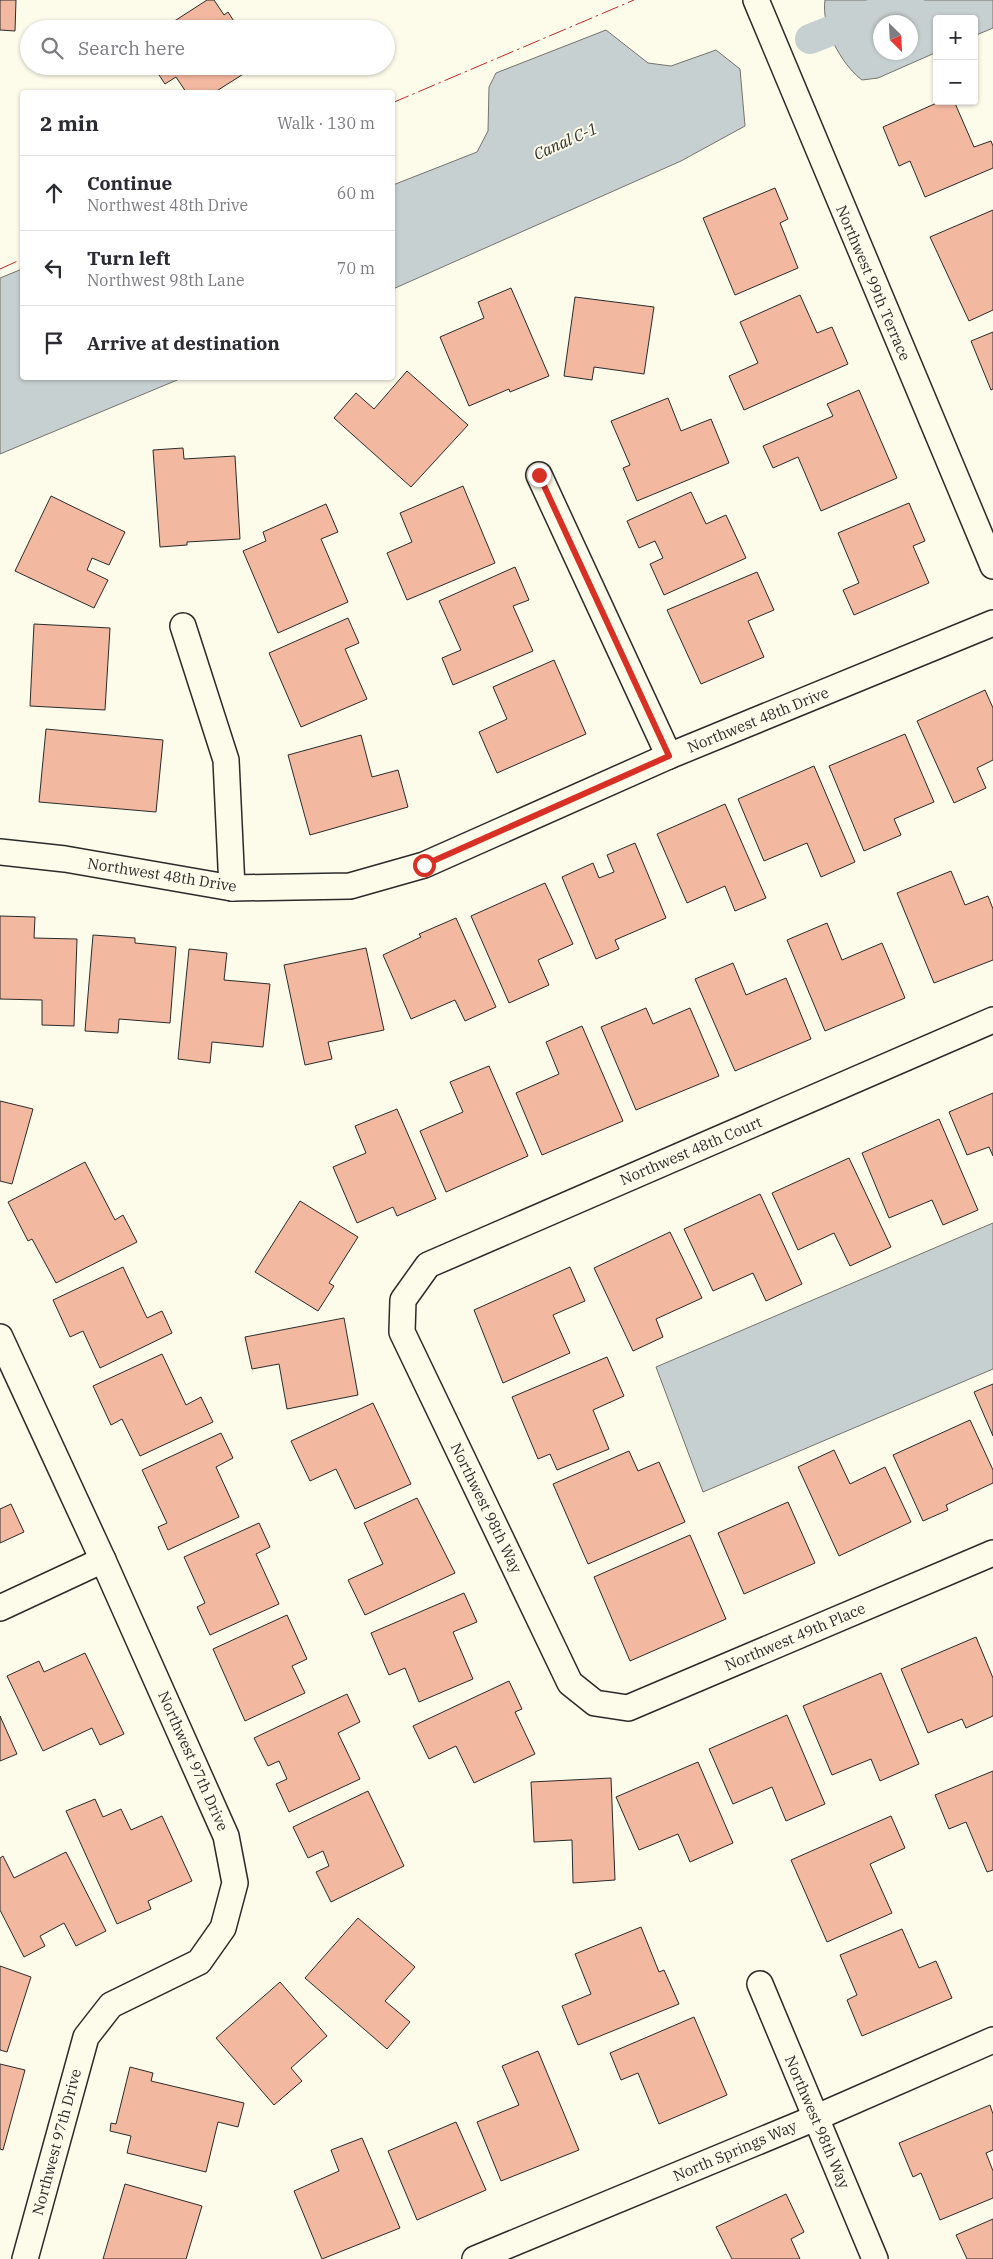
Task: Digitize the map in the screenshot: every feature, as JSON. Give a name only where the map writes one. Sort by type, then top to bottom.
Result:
[{"type":"street","name":"Northwest 99th Terrace","points":[[756,0],[993,566]]},
{"type":"street","points":[[539,475],[669,756]]},
{"type":"street","name":"Northwest 48th Drive","points":[[0,852],[65,860],[232,888],[350,886],[424,865],[669,756],[993,623]]},
{"type":"street","points":[[183,626],[226,760],[232,888]]},
{"type":"street","name":"Northwest 48th Court","points":[[404,1300],[428,1265],[993,1020]]},
{"type":"street","name":"Northwest 98th Way","points":[[404,1300],[402,1332],[406,1341],[570,1683],[595,1703]]},
{"type":"street","name":"Northwest 97th Drive","points":[[0,1337],[103,1560],[226,1836],[235,1883],[223,1928],[199,1962],[111,2005],[86,2037],[25,2259]]},
{"type":"street","name":"Northwest 49th Place","points":[[595,1703],[628,1708],[993,1553]]},
{"type":"street","points":[[0,1608],[103,1560]]},
{"type":"street","name":"Northwest 98th Way","points":[[760,1984],[876,2259]]},
{"type":"street","name":"North Springs Way","points":[[476,2259],[815,2118],[993,2040]]},
{"type":"water","points":[[825,0],[993,0],[993,28],[978,34],[978,15],[933,15],[933,54],[878,78],[862,80],[854,73],[840,55],[829,33],[826,22]]},
{"type":"water","points":[[606,30],[648,63],[671,66],[716,50],[740,69],[745,126],[681,161],[395,288],[395,184],[477,152],[488,131],[489,87],[496,73]]},
{"type":"water","points":[[20,270],[20,380],[177,380],[0,454],[0,278]]},
{"type":"water","points":[[993,1223],[993,1369],[703,1492],[656,1367]]},
{"type":"building","points":[[0,0],[16,0],[15,31],[0,30]]},
{"type":"building","points":[[207,0],[214,0],[224,15],[228,12],[233,20],[176,20]]},
{"type":"building","points":[[159,75],[242,75],[218,90],[185,90],[176,77],[165,84]]},
{"type":"building","points":[[933,105],[956,105],[974,147],[991,141],[993,146],[993,168],[925,197],[910,161],[899,166],[883,127]]},
{"type":"building","points":[[775,188],[788,219],[780,223],[798,268],[735,295],[703,218]]},
{"type":"building","points":[[993,210],[993,310],[969,321],[930,237]]},
{"type":"building","points":[[511,288],[549,376],[510,392],[509,389],[469,406],[440,337],[484,318],[478,302]]},
{"type":"building","points":[[800,295],[817,333],[832,327],[848,364],[744,410],[729,376],[758,363],[740,322]]},
{"type":"building","points":[[575,297],[654,307],[644,374],[594,367],[592,380],[564,376]]},
{"type":"building","points":[[993,332],[993,389],[991,390],[971,341]]},
{"type":"building","points":[[407,371],[468,425],[411,487],[334,418],[356,393],[374,409]]},
{"type":"building","points":[[859,390],[897,478],[821,511],[798,457],[773,468],[763,446],[833,416],[827,404]]},
{"type":"building","points":[[668,398],[681,431],[711,419],[729,463],[637,501],[623,468],[630,465],[611,421]]},
{"type":"building","points":[[183,448],[184,459],[235,456],[240,539],[187,542],[187,545],[160,547],[153,450]]},
{"type":"building","points":[[463,486],[495,563],[407,600],[387,553],[412,542],[400,513]]},
{"type":"building","points":[[691,492],[706,524],[726,515],[746,558],[664,595],[650,564],[663,558],[655,541],[639,548],[627,521]]},
{"type":"building","points":[[51,496],[125,532],[109,565],[92,558],[87,570],[108,580],[94,608],[15,571]]},
{"type":"building","points":[[909,503],[925,541],[913,546],[929,583],[854,615],[843,590],[859,583],[838,533]]},
{"type":"building","points":[[326,504],[338,532],[321,539],[348,602],[278,633],[243,551],[266,541],[263,532]]},
{"type":"building","points":[[515,567],[529,600],[513,606],[533,651],[453,685],[442,658],[461,650],[439,601]]},
{"type":"building","points":[[757,572],[774,610],[748,621],[764,657],[701,684],[667,610]]},
{"type":"building","points":[[348,618],[359,643],[345,649],[367,699],[301,727],[269,653]]},
{"type":"building","points":[[34,624],[110,628],[105,710],[30,706]]},
{"type":"building","points":[[554,660],[586,734],[497,773],[479,732],[507,719],[493,687]]},
{"type":"building","points":[[985,690],[993,708],[993,760],[977,768],[986,788],[954,803],[917,721]]},
{"type":"building","points":[[46,729],[163,740],[156,812],[39,802]]},
{"type":"building","points":[[905,734],[934,802],[894,819],[901,835],[864,851],[829,766]]},
{"type":"building","points":[[361,735],[372,777],[398,770],[408,807],[310,835],[288,755]]},
{"type":"building","points":[[814,766],[855,862],[821,877],[807,843],[764,861],[738,799]]},
{"type":"building","points":[[725,804],[766,898],[735,911],[725,886],[687,903],[657,834]]},
{"type":"building","points":[[635,843],[666,918],[615,940],[619,949],[596,959],[562,877],[593,863],[599,878],[614,872],[607,855]]},
{"type":"building","points":[[951,871],[965,905],[988,896],[993,909],[993,960],[934,983],[897,893]]},
{"type":"building","points":[[545,883],[573,944],[538,960],[549,985],[509,1003],[471,916]]},
{"type":"building","points":[[0,916],[35,917],[34,938],[77,939],[74,1026],[42,1025],[42,1000],[0,999]]},
{"type":"building","points":[[456,918],[496,1007],[465,1021],[455,1000],[411,1019],[383,955],[421,937],[419,934]]},
{"type":"building","points":[[827,923],[842,960],[882,943],[905,998],[825,1031],[787,940]]},
{"type":"building","points":[[93,935],[135,938],[135,943],[176,947],[170,1023],[119,1019],[118,1033],[85,1031]]},
{"type":"building","points":[[366,948],[384,1030],[328,1042],[332,1059],[305,1065],[284,965]]},
{"type":"building","points":[[189,949],[227,953],[224,980],[270,984],[263,1047],[212,1042],[210,1063],[178,1059]]},
{"type":"building","points":[[733,963],[746,995],[786,978],[811,1039],[735,1071],[695,979]]},
{"type":"building","points":[[646,1008],[653,1024],[690,1008],[719,1076],[636,1110],[601,1027]]},
{"type":"building","points":[[582,1026],[623,1121],[542,1155],[516,1093],[559,1074],[546,1042]]},
{"type":"building","points":[[489,1066],[528,1156],[446,1192],[420,1131],[463,1112],[450,1082]]},
{"type":"building","points":[[993,1093],[993,1156],[989,1147],[967,1155],[949,1112]]},
{"type":"building","points":[[0,1101],[33,1109],[12,1184],[0,1181]]},
{"type":"building","points":[[397,1109],[436,1199],[397,1216],[393,1207],[357,1223],[333,1167],[366,1153],[355,1126]]},
{"type":"building","points":[[939,1119],[978,1210],[943,1225],[932,1200],[889,1218],[862,1153]]},
{"type":"building","points":[[849,1158],[891,1247],[850,1266],[834,1233],[798,1250],[772,1193]]},
{"type":"building","points":[[85,1162],[115,1220],[123,1215],[137,1242],[56,1283],[32,1239],[28,1241],[8,1202]]},
{"type":"building","points":[[760,1194],[802,1284],[766,1301],[753,1273],[713,1291],[684,1229]]},
{"type":"building","points":[[300,1201],[358,1237],[329,1283],[334,1286],[318,1311],[255,1272]]},
{"type":"building","points":[[670,1232],[702,1298],[656,1319],[663,1337],[633,1351],[594,1268]]},
{"type":"building","points":[[123,1267],[147,1318],[162,1311],[172,1333],[100,1368],[83,1331],[70,1337],[53,1300]]},
{"type":"building","points":[[570,1267],[585,1301],[553,1315],[570,1353],[503,1383],[474,1310]]},
{"type":"building","points":[[344,1318],[358,1395],[287,1409],[279,1364],[252,1369],[245,1337]]},
{"type":"building","points":[[162,1354],[186,1405],[201,1397],[213,1422],[140,1456],[122,1419],[111,1425],[93,1386]]},
{"type":"building","points":[[607,1357],[624,1396],[593,1410],[609,1449],[557,1470],[550,1454],[538,1459],[512,1397]]},
{"type":"building","points":[[993,1384],[993,1436],[974,1392]]},
{"type":"building","points":[[373,1403],[411,1484],[355,1509],[336,1469],[310,1481],[291,1441]]},
{"type":"building","points":[[970,1420],[993,1470],[993,1483],[946,1505],[948,1510],[923,1521],[893,1455]]},
{"type":"building","points":[[221,1433],[233,1458],[216,1467],[239,1517],[168,1550],[158,1527],[167,1523],[142,1470]]},
{"type":"building","points":[[834,1450],[850,1484],[885,1467],[911,1522],[839,1556],[798,1467]]},
{"type":"building","points":[[629,1451],[638,1471],[659,1462],[685,1522],[588,1564],[553,1484]]},
{"type":"building","points":[[417,1498],[455,1573],[365,1615],[348,1580],[383,1564],[364,1523]]},
{"type":"building","points":[[788,1502],[815,1563],[744,1594],[718,1533]]},
{"type":"building","points":[[11,1504],[24,1532],[0,1543],[0,1509]]},
{"type":"building","points":[[259,1523],[270,1547],[256,1554],[279,1604],[210,1635],[197,1607],[205,1603],[184,1557]]},
{"type":"building","points":[[690,1535],[726,1619],[630,1661],[594,1577]]},
{"type":"building","points":[[464,1593],[477,1622],[453,1632],[473,1679],[419,1702],[405,1668],[389,1675],[371,1633]]},
{"type":"building","points":[[287,1615],[307,1659],[292,1666],[305,1693],[245,1721],[213,1649]]},
{"type":"building","points":[[976,1637],[993,1678],[993,1716],[966,1728],[962,1719],[928,1733],[901,1669]]},
{"type":"building","points":[[85,1653],[124,1734],[100,1745],[92,1728],[43,1751],[7,1676],[39,1661],[44,1672]]},
{"type":"building","points":[[881,1673],[919,1764],[880,1781],[871,1759],[832,1775],[803,1706]]},
{"type":"building","points":[[509,1681],[522,1709],[515,1712],[535,1754],[474,1783],[456,1746],[429,1759],[413,1726]]},
{"type":"building","points":[[347,1694],[360,1722],[338,1733],[360,1779],[289,1812],[276,1784],[287,1779],[279,1761],[268,1766],[254,1738]]},
{"type":"building","points":[[787,1715],[825,1804],[786,1821],[772,1787],[733,1804],[709,1749]]},
{"type":"building","points":[[0,1716],[17,1754],[0,1761]]},
{"type":"building","points":[[698,1762],[733,1843],[690,1862],[678,1834],[639,1850],[616,1797]]},
{"type":"building","points":[[993,1771],[993,1870],[987,1872],[966,1822],[949,1829],[935,1795]]},
{"type":"building","points":[[611,1778],[615,1880],[573,1883],[572,1840],[534,1842],[531,1782]]},
{"type":"building","points":[[368,1791],[404,1866],[331,1902],[316,1872],[329,1866],[323,1851],[308,1858],[293,1827]]},
{"type":"building","points":[[95,1799],[103,1817],[121,1809],[131,1830],[162,1816],[192,1881],[148,1901],[151,1909],[117,1924],[66,1811]]},
{"type":"building","points":[[891,1816],[905,1848],[870,1864],[892,1913],[827,1942],[791,1860]]},
{"type":"building","points":[[66,1852],[106,1931],[76,1946],[64,1923],[40,1936],[45,1946],[24,1957],[0,1910],[0,1858],[3,1856],[14,1878]]},
{"type":"building","points":[[358,1918],[415,1967],[385,2001],[410,2022],[387,2049],[305,1978]]},
{"type":"building","points":[[641,1927],[659,1972],[664,1970],[679,2004],[578,2045],[562,2006],[591,1994],[575,1954]]},
{"type":"building","points":[[902,1929],[919,1968],[936,1961],[952,1998],[862,2036],[847,2000],[857,1995],[840,1955]]},
{"type":"building","points":[[0,1966],[31,1977],[7,2052],[0,2050]]},
{"type":"building","points":[[280,1982],[327,2036],[291,2068],[302,2081],[274,2105],[216,2038]]},
{"type":"building","points":[[694,2017],[727,2095],[659,2124],[638,2073],[621,2080],[610,2053]]},
{"type":"building","points":[[538,2051],[579,2150],[501,2181],[477,2122],[519,2105],[502,2066]]},
{"type":"building","points":[[0,2064],[25,2070],[3,2150],[0,2149]]},
{"type":"building","points":[[130,2067],[153,2073],[151,2081],[244,2103],[238,2127],[218,2122],[206,2172],[127,2153],[131,2136],[110,2131],[111,2123],[116,2124]]},
{"type":"building","points":[[990,2105],[993,2114],[993,2150],[986,2153],[993,2171],[993,2198],[940,2220],[921,2173],[913,2177],[899,2143]]},
{"type":"building","points":[[456,2122],[486,2190],[417,2220],[388,2151]]},
{"type":"building","points":[[362,2138],[400,2228],[322,2259],[294,2191],[339,2171],[331,2150]]},
{"type":"building","points":[[125,2184],[202,2206],[186,2259],[103,2259]]},
{"type":"building","points":[[786,2194],[804,2232],[791,2239],[800,2259],[732,2259],[716,2227]]},
{"type":"building","points":[[993,2219],[993,2259],[967,2259],[956,2235]]},
{"type":"waterway","name":"Canal C-1","points":[[810,39],[909,0]]},
{"type":"power","points":[[395,102],[634,0]]},
{"type":"power","points":[[0,269],[20,260]]},
{"type":"route","points":[[424,865],[669,756],[539,475]]}]
